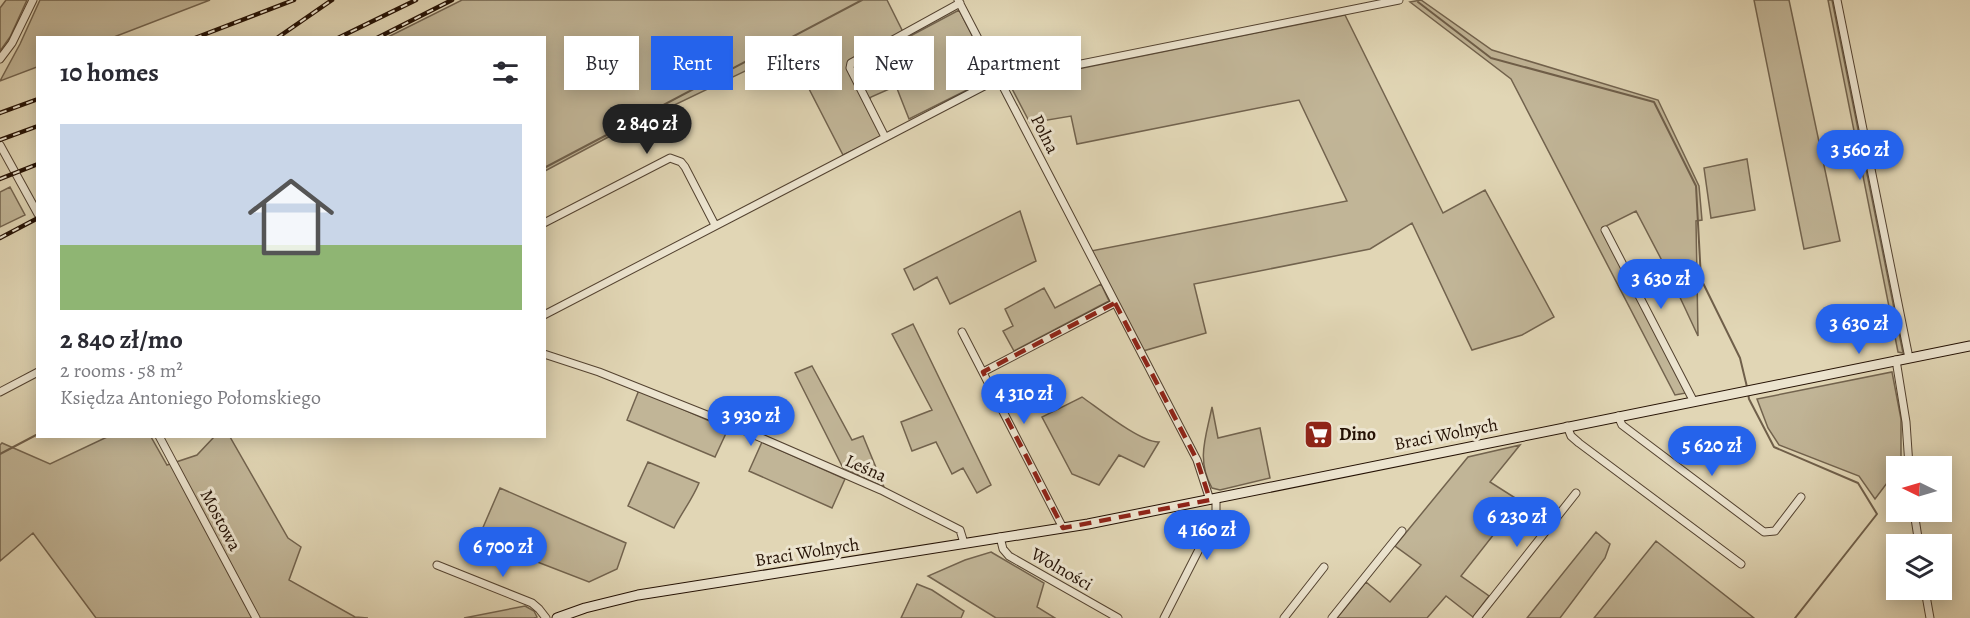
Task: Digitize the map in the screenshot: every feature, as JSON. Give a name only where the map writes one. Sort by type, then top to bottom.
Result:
[{"type":"main road","name":"Braci Wolnych","points":[[557,618],[585,608],[630,597],[1063,528],[1970,346]]},
{"type":"street","points":[[0,59],[12,43],[33,0]]},
{"type":"street","points":[[1081,64],[1399,0]]},
{"type":"street","points":[[1837,0],[1908,358]]},
{"type":"street","points":[[885,137],[850,68],[851,63],[959,2]]},
{"type":"street","name":"Polna","points":[[959,2],[977,36]]},
{"type":"street","points":[[546,314],[975,90]]},
{"type":"street","name":"Polna","points":[[1006,90],[1197,460],[1213,499]]},
{"type":"street","points":[[0,145],[36,210]]},
{"type":"street","points":[[546,222],[669,158],[676,159],[685,167],[715,225]]},
{"type":"street","points":[[1605,230],[1694,402]]},
{"type":"street","points":[[983,372],[1115,303]]},
{"type":"street","points":[[962,332],[1063,528]]},
{"type":"street","name":"Leśna","points":[[546,355],[667,399],[881,490],[960,530],[964,543]]},
{"type":"street","points":[[1896,360],[1906,422],[1908,456]]},
{"type":"street","points":[[0,392],[36,373]]},
{"type":"street","points":[[1618,416],[1622,425],[1764,532],[1775,531],[1801,497]]},
{"type":"street","points":[[1567,426],[1571,436],[1579,443],[1741,564]]},
{"type":"street","name":"Mostowa","points":[[160,438],[256,618]]},
{"type":"street","points":[[1477,618],[1576,493]]},
{"type":"street","points":[[1164,618],[1216,516],[1213,499]]},
{"type":"street","points":[[1332,618],[1402,531]]},
{"type":"street","name":"Wolności","points":[[1000,537],[1003,549],[1009,556],[1119,618]]},
{"type":"street","points":[[437,565],[532,603],[546,618]]},
{"type":"street","points":[[1284,618],[1324,567]]},
{"type":"street","points":[[1927,600],[1930,618]]},
{"type":"highlighted area","points":[[1115,303],[1197,460],[1210,500],[1063,528],[983,372]]},
{"type":"shaded area","points":[[6,0],[27,0],[10,37],[0,51],[0,8]]},
{"type":"shaded area","points":[[40,0],[210,0],[117,36],[36,36],[36,67],[0,81]]},
{"type":"shaded area","points":[[462,0],[887,0],[903,32],[896,36],[854,36],[854,58],[849,61],[854,73],[854,90],[862,90],[882,137],[843,155],[810,90],[842,90],[842,36],[745,36],[745,71],[733,77],[733,36],[651,36],[651,90],[706,90],[614,134],[546,170],[546,36],[390,36]]},
{"type":"shaded area","points":[[1421,0],[1492,50],[1658,100],[1699,186],[1702,220],[1696,221],[1698,336],[1636,211],[1602,228],[1686,393],[1675,395],[1511,79],[1410,2]]},
{"type":"shaded area","points":[[1754,0],[1789,0],[1840,241],[1804,249]]},
{"type":"shaded area","points":[[1828,0],[1832,0],[1903,353],[1898,352]]},
{"type":"shaded area","points":[[959,10],[972,36],[946,36],[946,90],[967,90],[909,119],[898,90],[934,90],[934,36],[910,36]]},
{"type":"shaded area","points":[[1345,15],[1443,213],[1485,190],[1554,317],[1522,335],[1472,350],[1412,223],[1370,249],[1194,284],[1206,333],[1143,351],[1091,251],[1347,201],[1299,100],[1077,144],[1071,116],[1030,123],[1013,90],[1081,90],[1081,68]]},
{"type":"shaded area","points":[[864,90],[887,90],[871,97],[869,100]]},
{"type":"shaded area","points":[[1747,159],[1755,210],[1711,218],[1704,168]]},
{"type":"shaded area","points":[[10,187],[25,215],[0,227],[0,192]]},
{"type":"shaded area","points":[[1020,211],[1036,261],[950,304],[937,277],[914,290],[904,269]]},
{"type":"shaded area","points":[[1101,284],[1109,301],[1014,351],[1003,331],[1013,326],[1005,309],[1044,288],[1055,308]]},
{"type":"shaded area","points":[[913,324],[991,485],[977,493],[963,468],[952,474],[936,442],[912,451],[901,422],[932,410],[892,334]]},
{"type":"shaded area","points":[[812,366],[852,440],[863,436],[884,487],[843,468],[795,373]]},
{"type":"shaded area","points":[[1892,372],[1901,419],[1901,456],[1886,456],[1886,484],[1875,499],[1859,476],[1779,445],[1768,428],[1757,399]]},
{"type":"shaded area","points":[[639,390],[728,429],[715,457],[627,420]]},
{"type":"shaded area","points":[[1082,397],[1131,431],[1151,441],[1159,442],[1144,467],[1119,455],[1099,485],[1072,474],[1042,417]]},
{"type":"shaded area","points":[[1212,407],[1218,438],[1260,428],[1270,478],[1220,490],[1212,488],[1204,468],[1203,458]]},
{"type":"shaded area","points":[[105,438],[152,438],[167,465],[197,455],[213,438],[231,438],[288,538],[301,547],[289,580],[355,617],[368,618],[96,618],[33,533],[0,561],[0,445],[2,443],[50,464]]},
{"type":"shaded area","points":[[762,442],[845,479],[832,508],[749,471]]},
{"type":"shaded area","points":[[1520,445],[1490,482],[1520,501],[1461,576],[1489,596],[1473,617],[1446,596],[1427,618],[1337,618],[1366,582],[1390,602],[1421,565],[1395,546],[1468,457]]},
{"type":"shaded area","points":[[648,462],[699,483],[674,528],[628,506]]},
{"type":"shaded area","points":[[500,488],[626,543],[617,569],[589,582],[478,539]]},
{"type":"shaded area","points":[[1596,532],[1610,544],[1605,558],[1560,618],[1527,618]]},
{"type":"shaded area","points":[[1656,541],[1754,618],[1594,618]]},
{"type":"shaded area","points":[[991,552],[1044,583],[1037,607],[1055,618],[996,618],[928,576]]},
{"type":"shaded area","points":[[917,584],[932,590],[964,611],[961,618],[901,618]]},
{"type":"shaded area","points":[[525,606],[534,611],[537,617],[464,618]]},
{"type":"waterway","points":[[546,167],[862,0]]},
{"type":"waterway","points":[[1418,2],[1491,58],[1654,102],[1696,186],[1701,279],[1740,358],[1747,387]]},
{"type":"waterway","points":[[1748,393],[1774,447],[1858,483],[1877,514],[1795,618]]},
{"type":"waterway","points":[[0,454],[36,435]]},
{"type":"railway","points":[[200,36],[294,0]]},
{"type":"railway","points":[[280,36],[332,0]]},
{"type":"railway","points":[[342,36],[416,0]]},
{"type":"railway","points":[[381,36],[452,0]]},
{"type":"railway","points":[[0,113],[36,100]]},
{"type":"railway","points":[[0,140],[36,127]]},
{"type":"railway","points":[[0,179],[36,165]]},
{"type":"railway","points":[[0,238],[36,219]]},
{"type":"place","name":"Dino","points":[[1318,434]]}]
